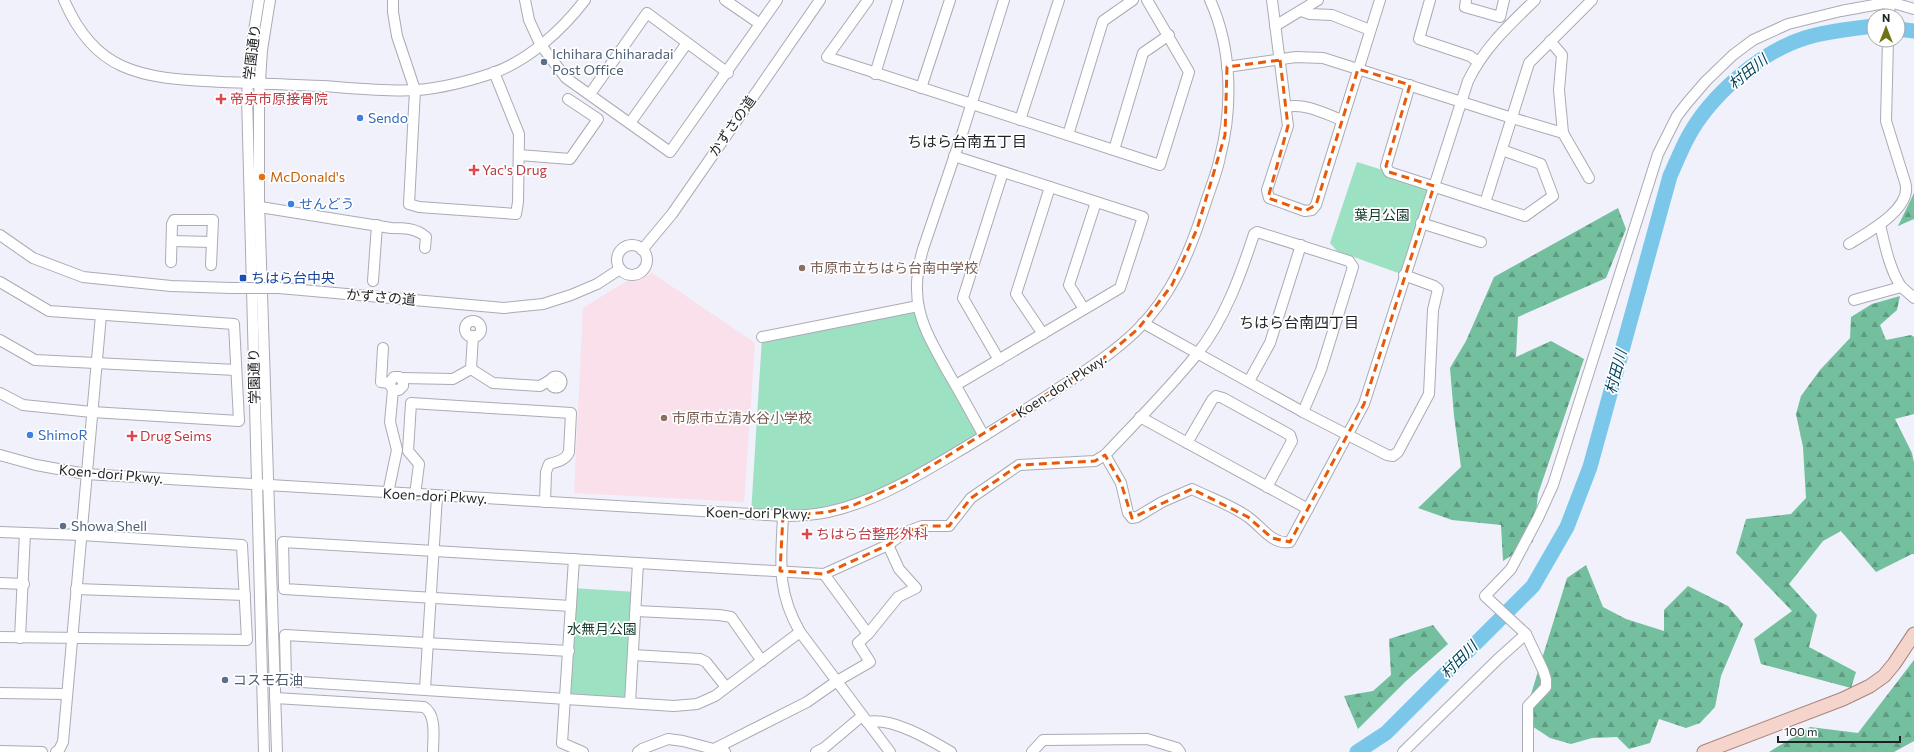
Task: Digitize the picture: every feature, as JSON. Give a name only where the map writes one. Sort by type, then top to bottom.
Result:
[{"type":"main road","points":[[1704,752],[1843,699],[1870,686],[1884,676],[1914,634]]},
{"type":"street","points":[[64,0],[83,36],[107,58],[122,66],[156,76],[260,84],[416,90],[466,81],[494,72],[512,64],[540,44],[573,14],[585,0]]},
{"type":"street","name":"学園通り","points":[[259,0],[251,48],[248,83],[248,194],[264,752]]},
{"type":"street","name":"学園通り","points":[[270,0],[262,50],[260,84],[260,207],[277,752]]},
{"type":"street","points":[[393,0],[393,12],[397,36],[416,90],[409,204],[419,208],[516,214],[518,202],[519,134],[494,72]]},
{"type":"street","points":[[525,0],[529,20],[540,44],[566,78],[670,152],[728,73],[777,0]]},
{"type":"street","points":[[725,0],[760,24]]},
{"type":"street","name":"かずさの道","points":[[642,250],[672,214],[820,0]]},
{"type":"street","points":[[868,0],[827,58],[1160,165],[1189,72],[1169,35],[1147,0]]},
{"type":"street","points":[[875,74],[898,0]]},
{"type":"street","points":[[921,88],[950,0]]},
{"type":"street","points":[[984,436],[925,332],[918,306],[918,266],[1004,0]]},
{"type":"street","points":[[1020,120],[1059,0]]},
{"type":"street","points":[[1068,135],[1102,21],[1133,0]]},
{"type":"street","name":"Koen-dori Pkwy.","points":[[0,455],[36,465],[86,474],[415,495],[783,516],[804,516],[828,512],[854,505],[912,478],[984,436],[1100,361],[1116,349],[1143,323],[1160,303],[1183,266],[1198,229],[1220,159],[1225,135],[1228,95],[1227,67],[1223,40],[1210,0]]},
{"type":"street","points":[[1272,0],[1288,126],[1267,190],[1269,198],[1305,211],[1312,210],[1316,205],[1378,1]]},
{"type":"street","points":[[1275,26],[1318,0]]},
{"type":"street","points":[[1430,0],[1419,39],[1470,56],[1478,62]]},
{"type":"street","points":[[1466,0],[1465,7],[1500,17],[1504,0]]},
{"type":"street","points":[[1105,455],[1121,483],[1128,513],[1132,518],[1137,517],[1162,502],[1192,489],[1248,517],[1272,538],[1284,543],[1290,542],[1364,404],[1460,102],[1478,62],[1498,37],[1535,0]]},
{"type":"street","points":[[1485,203],[1529,63],[1592,0]]},
{"type":"street","points":[[1528,752],[1528,706],[1545,690],[1546,679],[1526,634],[1484,596],[1511,569],[1538,518],[1552,485],[1658,154],[1677,116],[1706,81],[1733,55],[1753,40],[1788,24],[1890,6],[1914,9]]},
{"type":"street","points":[[1301,11],[1310,14],[1332,15],[1370,30]]},
{"type":"street","points":[[590,94],[647,14],[728,73]]},
{"type":"street","points":[[1114,150],[1144,53],[1169,35]]},
{"type":"street","points":[[1550,41],[1562,55],[1559,90],[1563,133],[1589,178]]},
{"type":"street","points":[[630,123],[687,44]]},
{"type":"street","points":[[1849,244],[1880,225],[1896,213],[1904,204],[1908,195],[1909,189],[1905,182],[1886,121],[1888,48]]},
{"type":"street","points":[[1227,67],[1296,58],[1323,58],[1563,133]]},
{"type":"street","points":[[1410,85],[1386,166],[1390,172],[1525,216],[1553,196],[1541,164],[1502,150]]},
{"type":"street","points":[[519,155],[570,159],[598,119],[568,99]]},
{"type":"street","points":[[1286,107],[1297,105],[1305,106],[1342,120]]},
{"type":"street","points":[[954,156],[1143,217],[1120,288],[956,385]]},
{"type":"street","points":[[999,360],[963,298],[1003,172]]},
{"type":"street","points":[[1043,334],[1016,294],[1050,187]]},
{"type":"street","points":[[1084,310],[1069,285],[1096,202]]},
{"type":"street","points":[[260,207],[410,229],[420,232],[426,237],[426,248]]},
{"type":"street","points":[[171,262],[172,224],[174,220],[213,220],[211,265]]},
{"type":"street","points":[[1421,223],[1481,242]]},
{"type":"street","points":[[373,281],[377,225]]},
{"type":"street","points":[[1880,225],[1888,258],[1901,287],[1908,291],[1914,298]]},
{"type":"street","points":[[571,606],[284,589],[283,542],[824,574],[888,545],[904,533],[922,526],[949,526],[971,498],[1019,465],[1095,461],[1105,455],[1198,353],[1216,324],[1240,278],[1254,234],[1262,233],[1349,261],[1353,267],[1321,370],[1302,412]]},
{"type":"street","name":"かずさの道","points":[[0,235],[33,258],[83,277],[171,286],[279,288],[504,308],[542,304],[571,295],[597,284],[620,269]]},
{"type":"street","points":[[172,241],[212,242]]},
{"type":"street","points":[[1249,382],[1270,343],[1301,245]]},
{"type":"street","points":[[632,246],[642,250],[647,260],[642,270],[632,275],[626,274],[620,269],[617,260],[621,250],[632,246]]},
{"type":"street","points":[[1143,323],[1302,412],[1387,455],[1393,456],[1398,452],[1429,394],[1434,310],[1438,289],[1434,286],[1404,275]]},
{"type":"street","points":[[0,282],[49,311],[234,324],[239,421],[92,412],[23,405],[0,392]]},
{"type":"street","points":[[1854,300],[1901,287]]},
{"type":"street","points":[[762,337],[918,306]]},
{"type":"street","points":[[56,752],[62,746],[101,315]]},
{"type":"street","points":[[471,369],[473,336]]},
{"type":"street","points":[[0,340],[35,360],[236,370]]},
{"type":"street","points":[[383,348],[381,382],[391,386],[401,388],[403,383],[401,378],[453,379],[471,369]]},
{"type":"street","points":[[471,369],[493,383],[540,386],[552,379]]},
{"type":"street","points":[[388,493],[397,450],[390,422],[391,386]]},
{"type":"street","points":[[1188,443],[1212,400],[1216,396],[1223,398],[1290,435],[1292,441],[1267,487]]},
{"type":"street","points":[[415,495],[419,464],[408,451],[410,402],[571,413],[569,452],[568,455],[562,460],[549,464],[546,472],[545,502]]},
{"type":"street","points":[[1140,417],[1308,509]]},
{"type":"street","points":[[425,689],[437,496]]},
{"type":"street","points":[[783,516],[780,571],[787,607],[800,632],[886,750]]},
{"type":"street","points":[[0,532],[81,535],[242,545],[247,640],[0,638]]},
{"type":"street","points":[[20,638],[26,533]]},
{"type":"street","points":[[714,749],[807,702],[837,681],[870,662],[858,643],[868,634],[898,596],[916,588],[899,569],[888,545]]},
{"type":"street","points":[[574,559],[562,743],[583,752]]},
{"type":"street","points":[[630,703],[638,563]]},
{"type":"street","points":[[824,574],[868,634]]},
{"type":"street","points":[[0,583],[24,584]]},
{"type":"street","points":[[76,589],[245,595]]},
{"type":"street","points":[[636,610],[719,615],[731,618],[762,661]]},
{"type":"street","points":[[568,651],[285,635],[286,681],[674,706],[697,704],[715,696],[800,632]]},
{"type":"street","points":[[1403,752],[1498,659],[1526,634]]},
{"type":"street","points":[[633,655],[700,659],[706,662],[726,687]]},
{"type":"street","points":[[0,694],[67,694]]},
{"type":"street","points":[[275,698],[424,707],[430,711],[432,717],[433,752]]},
{"type":"street","points":[[816,752],[824,748],[864,719],[896,724],[951,752]]},
{"type":"street","points":[[1032,752],[1043,740],[1147,739],[1177,748],[1180,752]]},
{"type":"street","points":[[638,752],[642,749],[668,740],[683,740],[725,752]]},
{"type":"street","points":[[931,752],[941,746]]},
{"type":"street","points":[[0,751],[42,752]]},
{"type":"highlighted area","points":[[1280,60],[1288,126],[1268,198],[1305,211],[1316,205],[1358,69],[1410,85],[1386,166],[1389,172],[1434,186],[1364,404],[1290,542],[1272,538],[1248,517],[1192,489],[1132,518],[1121,483],[1105,455],[1095,461],[1019,465],[971,498],[949,526],[922,526],[904,533],[888,545],[824,574],[780,571],[783,516],[828,512],[854,505],[912,478],[1100,361],[1138,329],[1172,285],[1197,229],[1225,135],[1227,67]]},
{"type":"shaded area","name":"市原市立清水谷小学校","points":[[652,273],[755,343],[744,502],[574,493],[583,308],[630,279],[643,277]]},
{"type":"green space","name":"葉月公園","points":[[1357,162],[1434,186],[1404,275],[1337,251],[1330,243]]},
{"type":"green space","points":[[1914,193],[1914,219],[1898,226]]},
{"type":"green space","points":[[1618,208],[1626,229],[1606,278],[1518,317],[1516,357],[1551,341],[1584,359],[1538,494],[1533,542],[1503,561],[1501,525],[1452,520],[1418,508],[1461,467],[1454,416],[1450,368],[1466,341],[1494,277]]},
{"type":"green space","points":[[1900,296],[1897,310],[1880,325],[1886,340],[1911,335],[1914,337],[1914,414],[1895,419],[1912,453],[1914,463],[1914,554],[1876,572],[1841,531],[1823,541],[1789,584],[1817,615],[1809,647],[1856,672],[1851,688],[1761,664],[1754,639],[1792,611],[1736,553],[1746,519],[1791,514],[1806,498],[1803,447],[1796,414],[1801,396],[1820,370],[1850,338],[1851,317],[1872,304]]},
{"type":"green space","points":[[918,306],[984,436],[912,478],[828,512],[751,514],[762,337]]},
{"type":"green space","points":[[1586,565],[1603,607],[1626,619],[1664,631],[1664,610],[1688,586],[1728,606],[1743,624],[1721,676],[1715,707],[1700,723],[1686,728],[1659,719],[1650,743],[1629,749],[1617,737],[1592,738],[1571,744],[1550,738],[1523,720],[1567,578]]},
{"type":"green space","name":"水無月公園","points":[[572,588],[637,592],[630,703],[566,699]]},
{"type":"green space","points":[[1433,625],[1448,644],[1406,681],[1358,729],[1344,696],[1373,691],[1391,675],[1389,639]]},
{"type":"green space","points":[[1914,660],[1914,741],[1894,752],[1769,752],[1810,727],[1858,733]]},
{"type":"waterway","name":"村田川","points":[[1357,752],[1386,733],[1533,586],[1567,527],[1590,467],[1670,176],[1685,142],[1697,122],[1709,106],[1738,77],[1771,54],[1805,38],[1839,30],[1866,27]]},
{"type":"waterway","name":"村田川","points":[[1906,30],[1914,31]]},
{"type":"place","name":"Ichihara Chiharadai Post Office","points":[[544,62]]},
{"type":"place","name":"帝京市原接骨院","points":[[221,99]]},
{"type":"place","name":"Sendo","points":[[360,118]]},
{"type":"place","name":"Yac's Drug","points":[[474,170]]},
{"type":"place","name":"McDonald's","points":[[262,177]]},
{"type":"place","name":"せんどう","points":[[291,204]]},
{"type":"place","name":"市原市立ちはら台南中学校","points":[[802,268]]},
{"type":"place","name":"ちはら台中央","points":[[243,278]]},
{"type":"place","name":"市原市立清水谷小学校","points":[[664,418]]},
{"type":"place","name":"ShimoR","points":[[30,435]]},
{"type":"place","name":"Drug Seims","points":[[132,436]]},
{"type":"place","name":"Showa Shell","points":[[63,526]]},
{"type":"place","name":"ちはら台整形外科","points":[[807,534]]},
{"type":"place","name":"コスモ石油","points":[[225,680]]},
{"type":"district","name":"ちはら台南五丁目","points":[[967,142]]},
{"type":"district","name":"ちはら台南四丁目","points":[[1299,323]]}]
